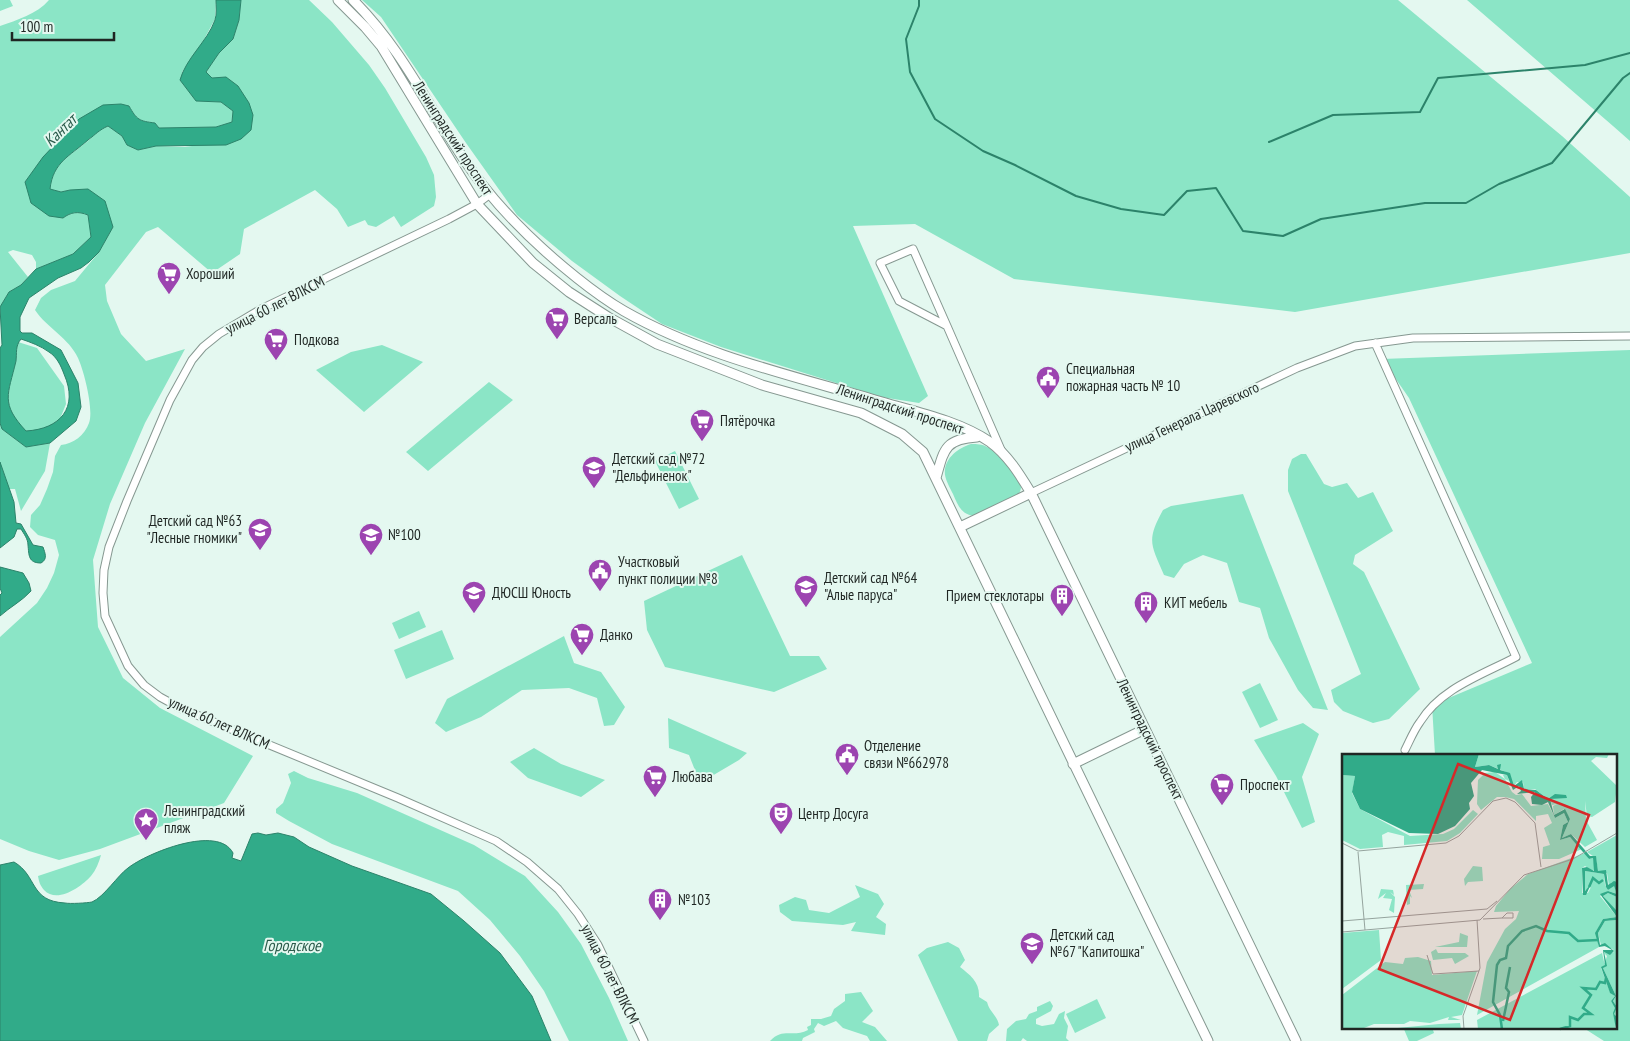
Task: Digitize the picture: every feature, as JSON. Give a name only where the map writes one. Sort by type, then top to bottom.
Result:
[{"type":"main road","name":"Ленинградский проспект","points":[[338,0],[365,27],[380,46],[477,204],[533,263],[569,292],[608,317],[657,344],[762,385],[861,413],[902,434],[923,452],[1208,1041]]},
{"type":"main road","name":"Ленинградский проспект","points":[[353,0],[374,21],[400,55],[463,158],[489,194],[530,239],[616,306],[666,334],[767,368],[944,420],[980,436],[1002,453],[1017,470],[1031,493],[1296,1041]]},
{"type":"main road","points":[[936,478],[942,454],[948,446],[957,439],[980,436]]},
{"type":"main road","points":[[960,527],[1031,493]]},
{"type":"main road","points":[[1073,764],[1145,729]]},
{"type":"street","name":"улица 60 лет ВЛКСМ","points":[[489,194],[477,204],[434,227],[261,309],[219,334],[203,346],[192,360],[170,400],[109,547],[103,586],[105,616],[128,666],[144,684],[160,697],[180,708],[496,841],[527,862],[558,889],[578,914],[598,945],[644,1041]]},
{"type":"street","points":[[947,326],[899,302],[880,263],[913,249],[947,326],[1002,453]]},
{"type":"street","name":"улица Генерала Царевского","points":[[1031,493],[1297,368],[1355,346],[1413,338],[1630,336]]},
{"type":"street","points":[[1375,343],[1516,657],[1464,682],[1441,698],[1420,720],[1405,750]]},
{"type":"shaded area","points":[[0,0],[10,0],[13,6],[0,11]]},
{"type":"shaded area","points":[[49,0],[216,0],[215,19],[200,47],[182,72],[196,101],[221,102],[233,111],[232,122],[216,127],[159,128],[155,123],[139,119],[129,106],[80,119],[25,182],[63,218],[75,213],[88,215],[91,237],[73,254],[36,269],[36,262],[32,255],[13,250],[8,252],[28,277],[21,285],[9,292],[0,307],[0,26],[33,13]]},
{"type":"shaded area","points":[[241,0],[309,0],[332,22],[369,65],[385,88],[426,157],[434,175],[436,197],[434,206],[401,227],[394,216],[376,227],[368,225],[365,220],[348,227],[337,209],[315,190],[244,229],[240,254],[212,273],[158,227],[146,232],[105,285],[107,301],[121,334],[146,361],[185,349],[145,423],[110,504],[93,560],[98,627],[123,678],[160,708],[253,756],[224,803],[100,849],[59,860],[29,851],[0,839],[0,637],[37,603],[54,573],[59,555],[55,540],[38,535],[30,527],[31,515],[40,505],[47,489],[53,472],[55,456],[61,445],[70,443],[82,435],[89,423],[90,417],[88,391],[78,358],[64,339],[35,310],[41,298],[51,290],[75,281],[99,252],[113,227],[70,190],[61,192],[49,189],[51,180],[63,160],[97,132],[108,126],[122,136],[127,145],[138,150],[156,146],[185,147],[241,139],[238,86],[226,78],[212,78],[206,72],[219,53],[233,39],[239,20]]},
{"type":"shaded area","points":[[362,0],[1398,0],[1562,136],[1630,197],[1630,253],[1295,312],[1014,279],[915,224],[853,226],[928,396],[919,403],[881,397],[721,347],[662,324],[572,261],[517,215],[381,17]]},
{"type":"shaded area","points":[[1467,0],[1630,0],[1630,141],[1613,126]]},
{"type":"shaded area","points":[[18,342],[37,348],[64,386],[66,404],[60,419],[43,430],[26,432],[9,406],[8,398]]},
{"type":"shaded area","points":[[382,345],[423,362],[364,412],[316,370],[351,352]]},
{"type":"shaded area","points":[[1630,350],[1630,1041],[1604,1041],[1584,1028],[1618,1028],[1618,754],[1435,754],[1432,705],[1532,663],[1409,398],[1382,359]]},
{"type":"shaded area","points":[[489,382],[513,400],[428,471],[406,452]]},
{"type":"shaded area","points":[[0,423],[2,429],[26,447],[50,443],[45,471],[21,511],[15,489],[9,489],[0,462]]},
{"type":"shaded area","points":[[971,444],[983,445],[991,449],[1012,471],[1021,487],[1018,495],[977,516],[972,516],[961,510],[945,475],[946,464],[952,455],[961,448]]},
{"type":"shaded area","points":[[675,451],[699,499],[679,509],[655,461]]},
{"type":"shaded area","points":[[1301,454],[1306,454],[1324,484],[1332,487],[1347,483],[1358,498],[1373,492],[1393,531],[1355,555],[1353,564],[1364,572],[1420,689],[1389,719],[1373,723],[1343,711],[1334,702],[1331,690],[1361,674],[1288,491],[1288,470],[1292,459]]},
{"type":"shaded area","points":[[1243,494],[1328,710],[1313,708],[1298,690],[1269,638],[1260,608],[1239,602],[1227,563],[1203,555],[1184,564],[1174,578],[1164,575],[1153,549],[1152,536],[1163,510],[1171,506]]},
{"type":"shaded area","points":[[742,555],[790,656],[819,656],[827,669],[774,692],[665,667],[647,630],[644,601]]},
{"type":"shaded area","points":[[419,611],[426,627],[399,639],[392,623]]},
{"type":"shaded area","points":[[442,630],[454,659],[406,679],[394,650]]},
{"type":"shaded area","points":[[564,636],[574,663],[601,672],[625,707],[614,725],[604,726],[597,698],[569,688],[522,690],[481,717],[446,732],[435,723],[447,699]]},
{"type":"shaded area","points":[[1260,683],[1278,720],[1260,728],[1242,692]]},
{"type":"shaded area","points":[[668,718],[747,753],[739,760],[700,783],[689,755],[669,748]]},
{"type":"shaded area","points":[[1303,723],[1319,734],[1302,777],[1315,822],[1302,828],[1276,776],[1254,740]]},
{"type":"shaded area","points":[[534,748],[561,764],[605,780],[581,797],[528,778],[510,762]]},
{"type":"shaded area","points":[[294,771],[308,778],[357,793],[474,845],[525,876],[558,912],[581,944],[609,998],[628,1041],[569,1041],[544,991],[520,956],[490,920],[458,891],[332,844],[276,813],[276,809],[283,803],[291,783],[288,774]]},
{"type":"shaded area","points":[[101,855],[91,876],[69,892],[62,895],[49,894],[41,885],[38,876]]},
{"type":"shaded area","points":[[855,885],[878,894],[884,904],[876,917],[886,924],[885,935],[851,931],[856,922],[843,925],[792,921],[780,912],[779,905],[795,897],[806,900],[809,910],[829,913],[860,897]]},
{"type":"shaded area","points":[[948,942],[959,948],[965,960],[960,967],[974,979],[978,987],[979,997],[987,1002],[998,1022],[999,1025],[989,1034],[987,1041],[958,1041],[918,955],[927,948]]},
{"type":"shaded area","points":[[861,992],[873,1011],[862,1022],[875,1027],[887,1041],[870,1041],[867,1036],[843,1028],[836,1021],[824,1026],[818,1023],[814,1029],[815,1032],[803,1038],[802,1041],[770,1041],[779,1034],[798,1033],[808,1030],[807,1027],[811,1025],[811,1019],[831,1016],[834,1009],[845,1001],[845,994]]},
{"type":"shaded area","points":[[1097,999],[1106,1018],[1075,1033],[1066,1014]]},
{"type":"shaded area","points":[[1050,1001],[1053,1006],[1051,1011],[1036,1019],[1036,1024],[1042,1026],[1054,1024],[1059,1014],[1065,1011],[1064,1018],[1068,1026],[1066,1038],[1069,1041],[1027,1041],[1023,1038],[1021,1041],[1006,1041],[1007,1029],[1016,1021],[1026,1019],[1029,1014],[1037,1011],[1037,1007]]},
{"type":"shaded area","points":[[1403,1028],[1432,1028],[1434,1033],[1417,1041],[1409,1041]]},
{"type":"water","points":[[216,0],[241,0],[239,20],[233,39],[219,53],[206,72],[212,78],[226,77],[238,86],[249,103],[253,115],[251,130],[241,139],[226,145],[156,146],[138,150],[127,145],[122,136],[108,126],[63,160],[55,172],[50,189],[61,192],[88,189],[105,201],[113,227],[99,252],[89,262],[81,268],[58,278],[29,298],[20,317],[20,331],[22,333],[32,333],[61,350],[78,383],[81,407],[76,421],[50,443],[26,447],[2,429],[0,423],[0,348],[2,345],[0,307],[9,292],[21,285],[36,269],[73,254],[91,237],[88,215],[72,213],[63,218],[49,216],[31,203],[25,182],[43,157],[79,119],[103,105],[121,104],[129,106],[139,119],[155,123],[159,128],[216,127],[232,122],[233,111],[221,102],[196,101],[180,80],[187,64],[207,36],[216,18]],"holes":[[[21,339],[35,344],[52,354],[62,368],[68,386],[69,397],[68,406],[57,421],[48,426],[26,431],[12,413],[8,398],[17,347]]]},
{"type":"water","points":[[0,462],[14,502],[16,523],[21,524],[33,545],[43,547],[45,558],[41,563],[31,560],[26,537],[21,529],[17,529],[14,537],[0,548]]},
{"type":"water","points":[[0,567],[23,573],[31,591],[0,616],[0,595],[2,593],[0,588]]},
{"type":"water","name":"Городское","points":[[278,833],[294,837],[309,847],[352,866],[431,894],[500,953],[532,996],[551,1041],[0,1041],[0,865],[14,862],[22,868],[39,893],[45,898],[71,903],[92,902],[101,896],[128,868],[150,855],[182,844],[213,841],[225,845],[233,853],[232,858],[241,861],[252,834],[266,835]]},
{"type":"waterway","points":[[919,0],[919,6],[906,39],[910,72],[935,119],[983,151],[1076,196],[1121,209],[1164,215],[1187,191],[1216,188],[1243,231],[1283,236],[1321,219],[1425,203],[1466,203],[1499,184],[1552,163],[1623,78],[1630,73]]},
{"type":"waterway","points":[[1269,142],[1333,115],[1420,112],[1438,78],[1585,65],[1630,53]]},
{"type":"place","name":"Хороший","points":[[169,295]]},
{"type":"place","name":"Версаль","points":[[557,340]]},
{"type":"place","name":"Подкова","points":[[276,361]]},
{"type":"place","name":"Специальная пожарная часть № 10","points":[[1048,399]]},
{"type":"place","name":"Пятёрочка","points":[[702,442]]},
{"type":"place","name":"Детский сад №72 \"Дельфиненок\"","points":[[594,489]]},
{"type":"place","name":"Детский сад №63 \"Лесные гномики\"","points":[[260,551]]},
{"type":"place","name":"№100","points":[[371,556]]},
{"type":"place","name":"Участковый пункт полиции №8","points":[[600,592]]},
{"type":"place","name":"Детский сад №64 \"Алые паруса\"","points":[[806,608]]},
{"type":"place","name":"ДЮСШ Юность","points":[[474,614]]},
{"type":"place","name":"Прием стеклотары","points":[[1062,617]]},
{"type":"place","name":"КИТ мебель","points":[[1146,624]]},
{"type":"place","name":"Данко","points":[[582,656]]},
{"type":"place","name":"Отделение связи №662978","points":[[847,776]]},
{"type":"place","name":"Любава","points":[[655,798]]},
{"type":"place","name":"Проспект","points":[[1222,806]]},
{"type":"place","name":"Центр Досуга","points":[[781,835]]},
{"type":"place","name":"Ленинградский пляж","points":[[146,841]]},
{"type":"place","name":"№103","points":[[660,921]]},
{"type":"place","name":"Детский сад №67 \"Капитошка\"","points":[[1032,965]]},
{"type":"water label","name":"Кантат","points":[[60,130]]}]
